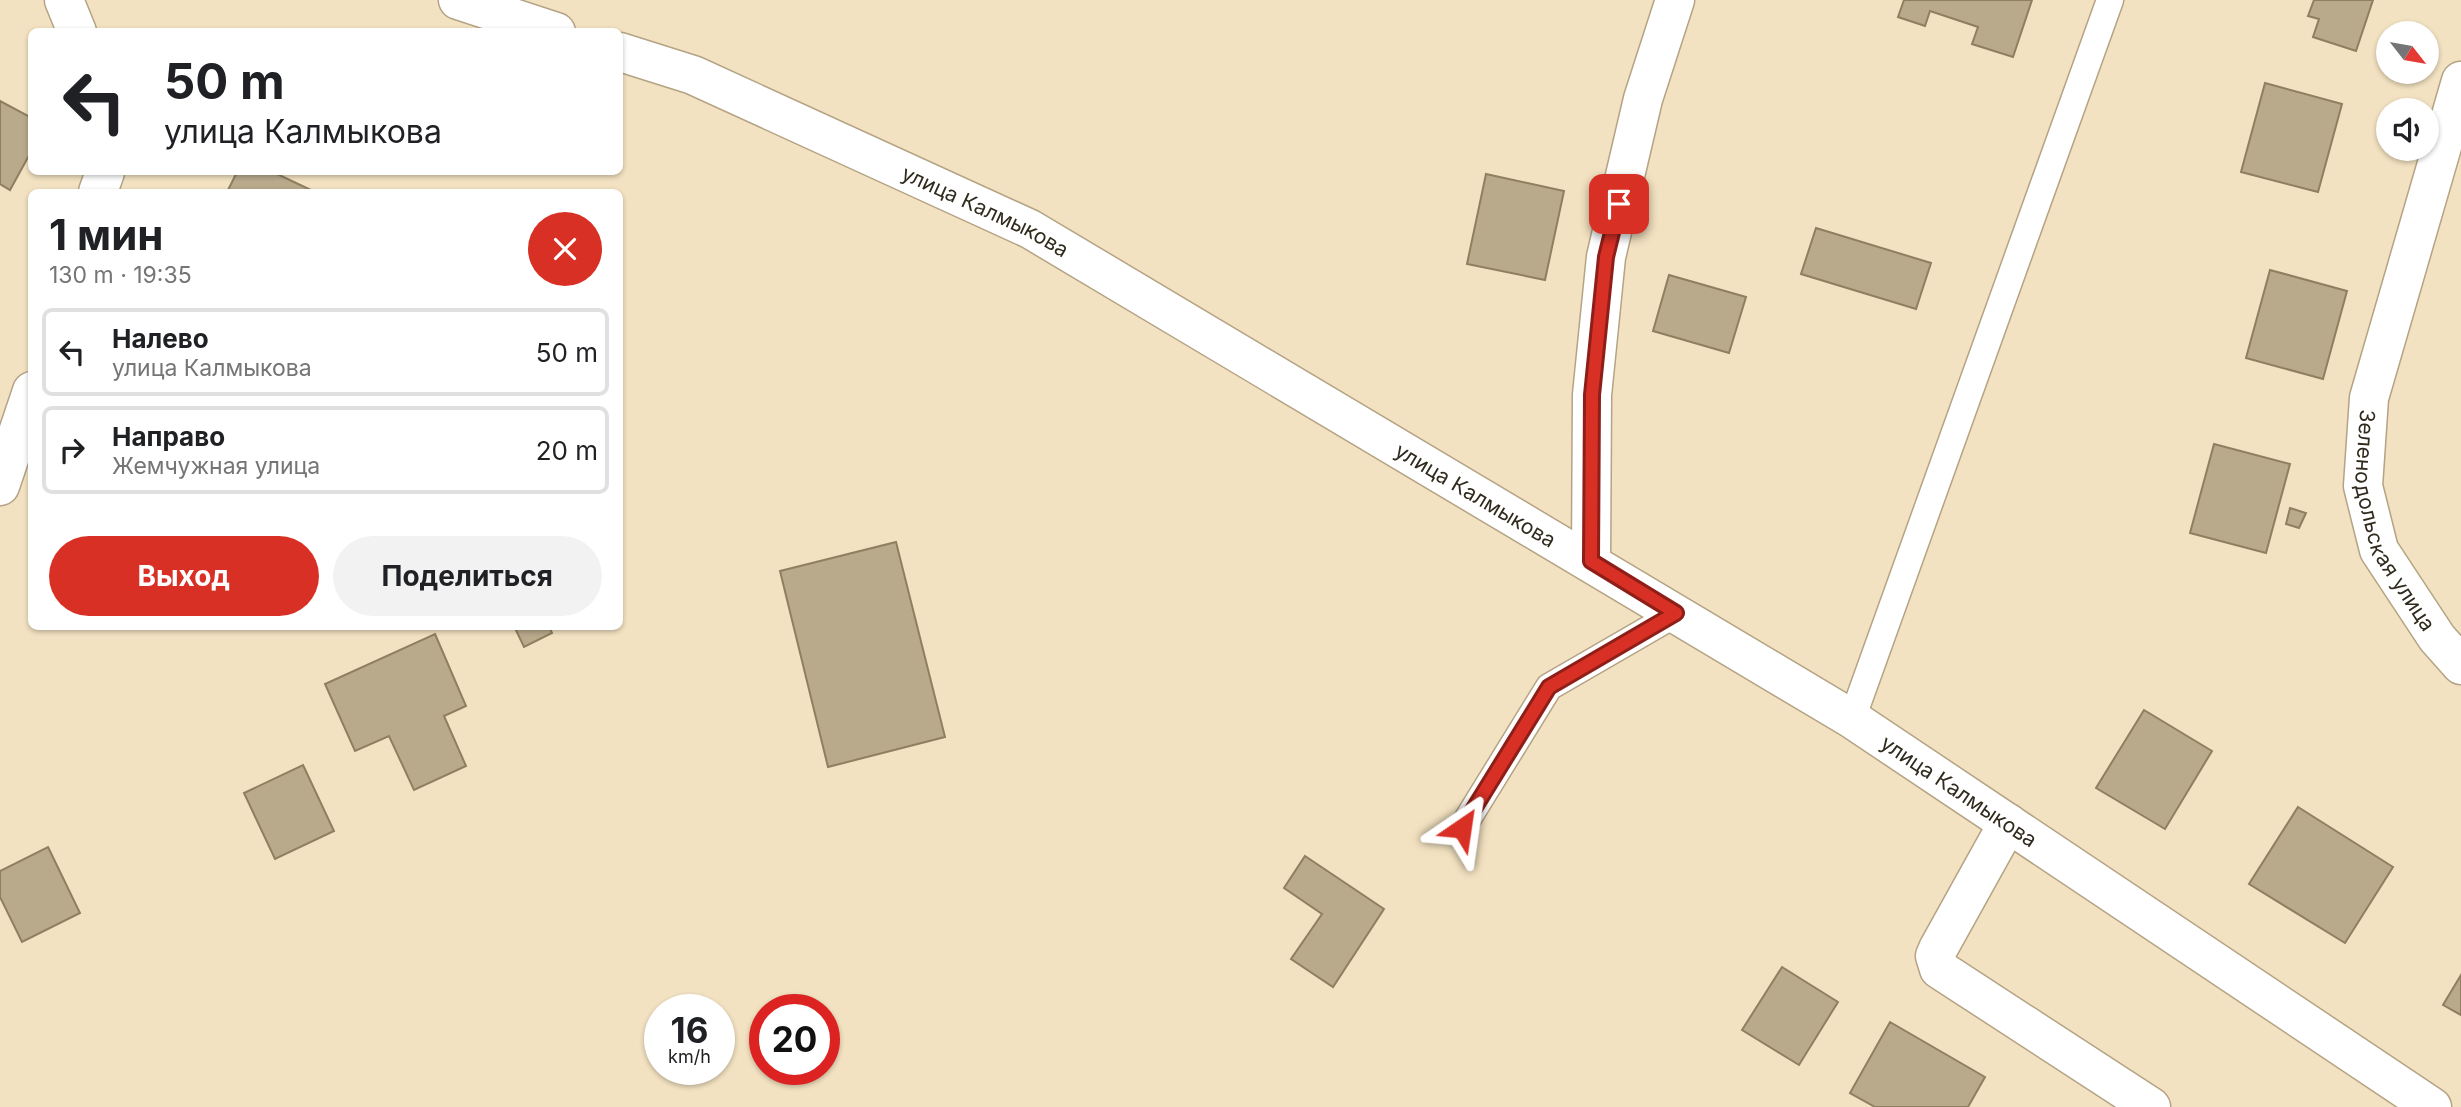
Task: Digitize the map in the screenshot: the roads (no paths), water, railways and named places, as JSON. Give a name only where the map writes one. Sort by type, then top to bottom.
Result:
[{"type":"main road","points":[[64,0],[75,28]]},
{"type":"main road","points":[[458,0],[544,28]]},
{"type":"main road","points":[[1591,561],[1592,395],[1606,257],[1643,99],[1675,0]]},
{"type":"main road","name":"улица Калмыкова","points":[[623,53],[693,75],[1030,229],[1852,719],[2432,1107]]},
{"type":"main road","name":"Зеленодольская улица","points":[[2461,80],[2370,398],[2363,486],[2379,550],[2437,638],[2461,665]]},
{"type":"main road","points":[[0,486],[28,403]]},
{"type":"main road","points":[[2008,823],[1938,949],[1935,956],[1939,970],[2151,1107]]},
{"type":"lane","points":[[1852,719],[2110,0]]},
{"type":"lane","points":[[1462,828],[1549,687],[1676,613]]}]
